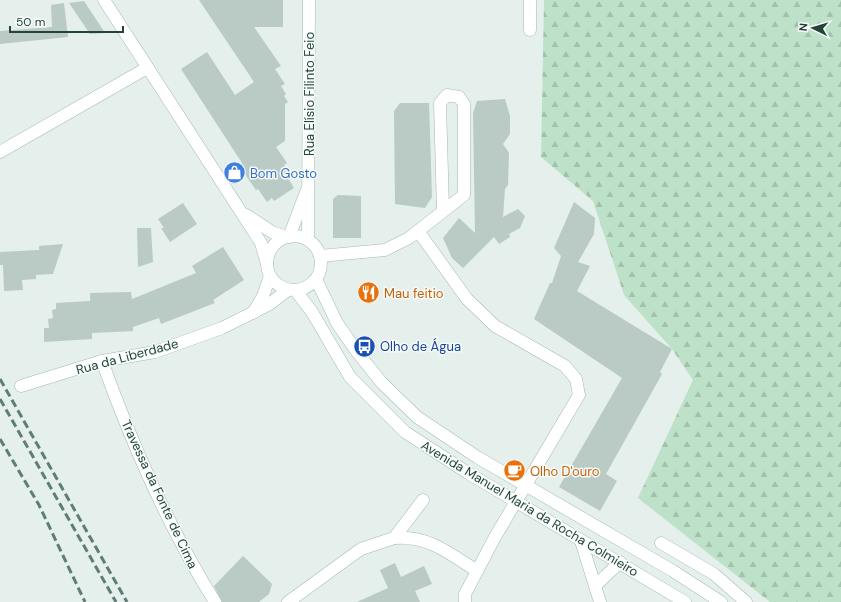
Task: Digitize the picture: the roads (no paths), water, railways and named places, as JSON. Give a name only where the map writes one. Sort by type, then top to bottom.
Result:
[{"type":"street","points":[[104,0],[261,243],[270,276],[281,287],[292,290],[311,285],[316,279],[321,268],[320,256],[317,249],[308,240],[301,237],[288,237],[272,232],[243,214]]},
{"type":"street","name":"Rua Elísio Filinto Feio","points":[[308,240],[309,0]]},
{"type":"street","points":[[530,0],[530,30]]},
{"type":"street","points":[[0,152],[147,68]]},
{"type":"street","points":[[320,256],[385,250],[409,238],[464,195],[464,104],[458,96],[447,95],[440,103],[443,210]]},
{"type":"street","name":"Rua Elísio Filinto Feio","points":[[288,237],[308,188]]},
{"type":"street","points":[[418,231],[467,299],[495,326],[565,366],[576,378],[579,395],[532,473],[477,571],[465,594],[465,602]]},
{"type":"street","points":[[267,264],[272,247],[278,241],[288,237]]},
{"type":"street","points":[[253,313],[263,296],[270,276]]},
{"type":"street","name":"Avenida Manuel Maria da Rocha Colmieiro","points":[[316,279],[337,323],[357,352],[382,383],[412,412],[471,453],[673,571],[721,602]]},
{"type":"street","name":"Avenida Manuel Maria da Rocha Colmieiro","points":[[292,290],[312,312],[342,364],[367,395],[405,432],[468,473],[686,602]]},
{"type":"street","name":"Rua da Liberdade","points":[[21,386],[102,361],[155,352],[222,328],[268,305],[292,290]]},
{"type":"street","name":"Travessa da Fonte de Cima","points":[[102,361],[137,452],[195,570],[215,602]]},
{"type":"street","points":[[394,538],[423,500]]},
{"type":"street","points":[[288,602],[361,549],[394,538],[409,537],[421,539],[441,549],[477,571]]},
{"type":"street","points":[[581,541],[596,585],[600,602]]},
{"type":"street","points":[[660,543],[714,574],[746,602]]},
{"type":"street","points":[[596,585],[620,562]]},
{"type":"railway","points":[[0,379],[127,602]]},
{"type":"railway","points":[[0,399],[116,602]]},
{"type":"railway","points":[[0,439],[39,505],[85,602]]},
{"type":"place","name":"Bom Gosto","points":[[235,173]]},
{"type":"place","name":"Mau feitio","points":[[368,293]]},
{"type":"place","name":"Olho de Água","points":[[365,346]]},
{"type":"place","name":"Olho D'ouro","points":[[514,471]]}]
